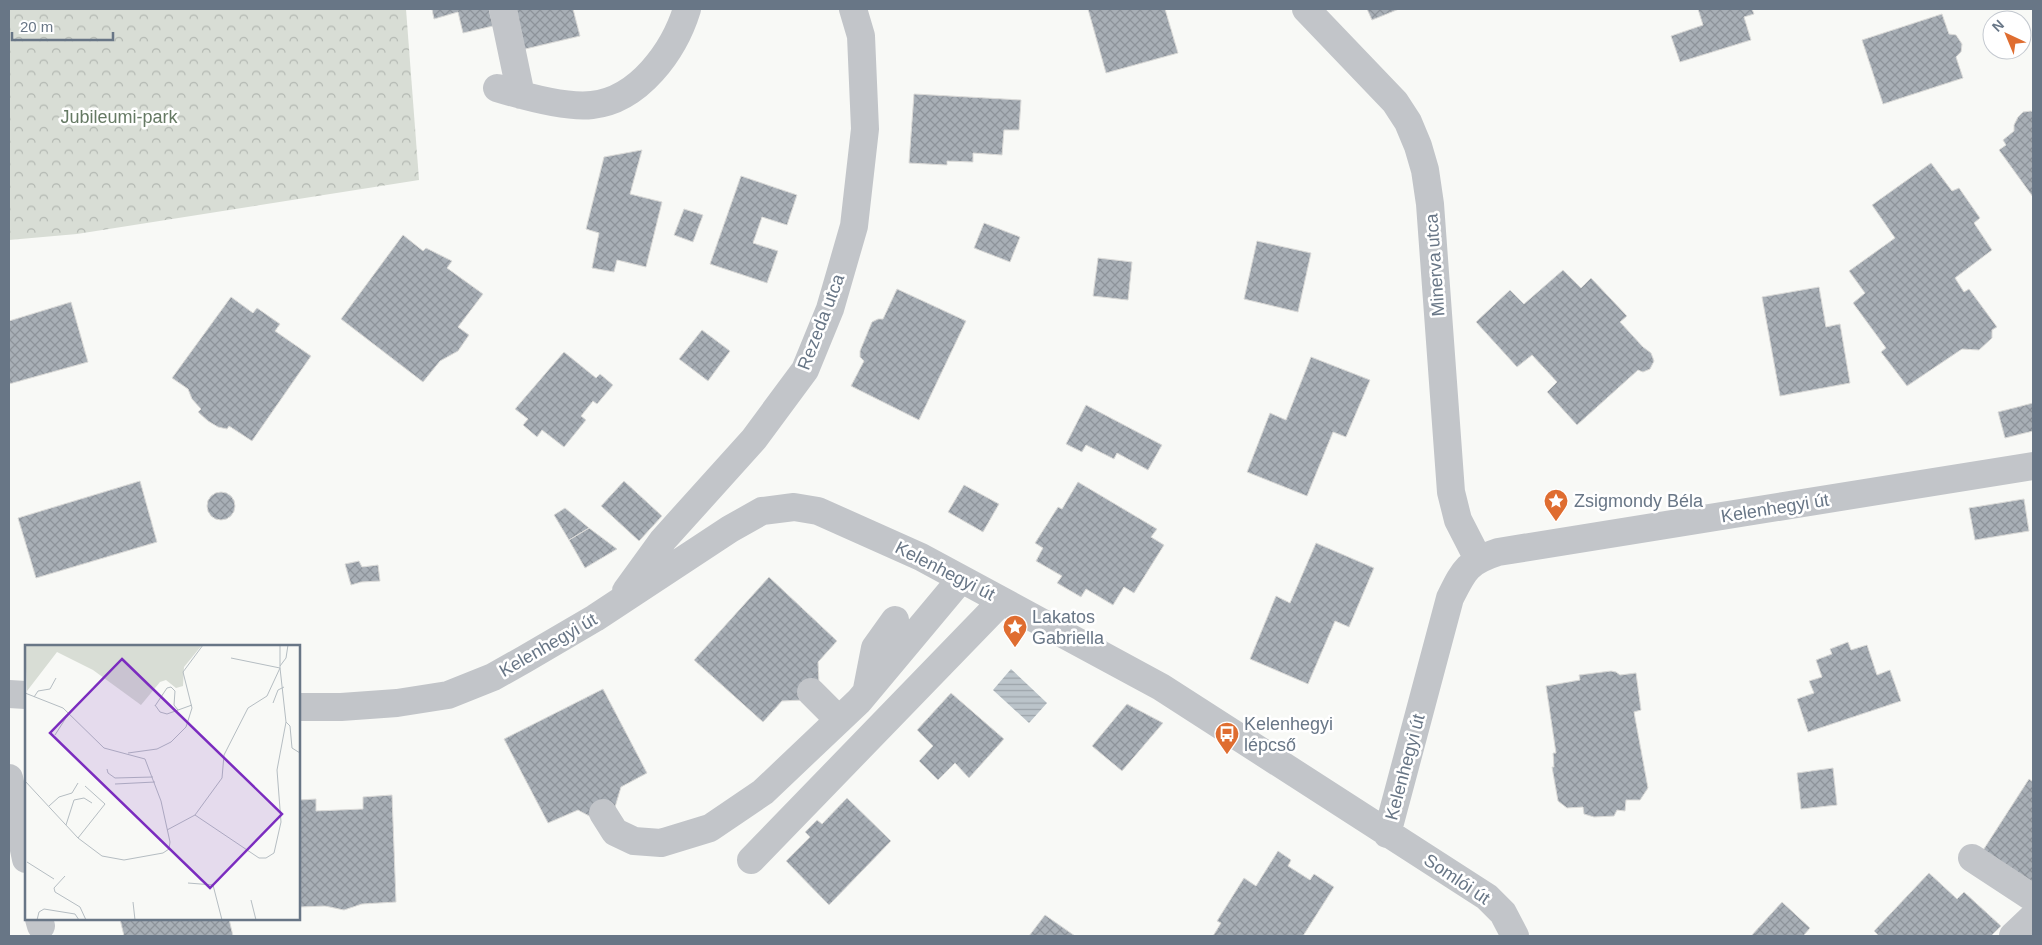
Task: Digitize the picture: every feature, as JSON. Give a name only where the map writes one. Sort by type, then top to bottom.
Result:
[{"type":"street","points":[[503,9],[509,92],[559,103],[590,106],[608,102],[630,90],[652,70],[670,46],[683,22],[687,9]]},
{"type":"street","name":"Rezeda utca","points":[[617,604],[663,540],[754,439],[805,370],[830,309],[854,226],[865,129],[861,36],[852,9]]},
{"type":"street","name":"Minerva utca","points":[[1306,9],[1395,102],[1408,122],[1418,146],[1425,170],[1430,204],[1451,492],[1458,520],[1478,559]]},
{"type":"street","name":"Kelenhegyi út","points":[[300,707],[341,707],[397,703],[448,695],[493,677],[617,604],[730,529],[762,511],[794,507],[818,510],[920,556],[1161,687],[1387,834],[1450,598],[1468,566],[1478,559],[1498,552],[2033,466]]},
{"type":"street","points":[[602,813],[615,832],[634,841],[661,842],[710,828],[763,792],[838,720],[866,692],[961,579]]},
{"type":"street","points":[[751,860],[1002,600]]},
{"type":"street","points":[[866,692],[875,648],[895,620]]},
{"type":"street","points":[[811,692],[838,720]]},
{"type":"street","points":[[9,694],[25,695]]},
{"type":"street","points":[[9,778],[25,854]]},
{"type":"street","name":"Somlói út","points":[[1387,834],[1487,897],[1503,913],[1515,936]]},
{"type":"street","points":[[1972,858],[2033,898]]},
{"type":"street","points":[[2013,936],[2033,917]]},
{"type":"green space","name":"Jubileumi-park","points":[[9,9],[406,9],[419,180],[77,234],[9,240]]},
{"type":"shaded area","points":[[1011,669],[1047,703],[1029,723],[993,690]]},
{"type":"building","points":[[432,9],[489,9],[493,26],[463,33],[458,12],[434,19]]},
{"type":"building","points":[[511,9],[573,9],[580,36],[521,50]]},
{"type":"building","points":[[1088,9],[1165,9],[1178,53],[1106,73]]},
{"type":"building","points":[[1367,9],[1399,9],[1372,20]]},
{"type":"building","points":[[1698,9],[1752,9],[1754,14],[1744,17],[1751,40],[1680,62],[1671,36],[1703,25]]},
{"type":"building","points":[[1942,14],[1949,34],[1956,35],[1962,44],[1961,52],[1956,57],[1963,78],[1883,104],[1862,40]]},
{"type":"building","points":[[914,94],[1021,100],[1019,130],[1004,130],[1002,155],[973,153],[973,162],[947,161],[947,165],[909,163]]},
{"type":"building","points":[[2023,112],[2033,112],[2033,197],[1999,150],[2006,145],[2003,140],[2014,131],[2014,125],[2018,117]]},
{"type":"building","points":[[642,150],[630,194],[662,202],[646,267],[617,260],[614,272],[592,268],[599,233],[586,229],[604,157]]},
{"type":"building","points":[[1931,163],[1952,191],[1959,188],[1980,218],[1974,223],[1992,250],[1955,278],[1964,292],[1969,289],[1997,327],[1992,330],[1992,338],[1979,350],[1962,349],[1907,386],[1881,352],[1886,348],[1853,303],[1865,293],[1849,271],[1895,238],[1872,205]]},
{"type":"building","points":[[741,176],[797,195],[787,225],[762,217],[753,243],[778,251],[767,283],[710,264]]},
{"type":"building","points":[[684,209],[703,215],[693,242],[674,235]]},
{"type":"building","points":[[984,223],[1020,237],[1010,262],[974,248]]},
{"type":"building","points":[[403,235],[423,251],[426,248],[452,261],[447,268],[483,294],[458,327],[469,335],[458,351],[440,361],[423,382],[341,319]]},
{"type":"building","points":[[1257,241],[1311,253],[1298,312],[1244,299]]},
{"type":"building","points":[[1098,258],[1132,262],[1128,300],[1093,296]]},
{"type":"building","points":[[1563,270],[1581,288],[1591,278],[1627,316],[1620,322],[1651,353],[1654,361],[1650,369],[1643,372],[1638,370],[1577,425],[1547,392],[1557,382],[1532,355],[1517,367],[1476,322],[1510,290],[1524,304]]},
{"type":"building","points":[[1819,287],[1826,327],[1840,324],[1850,383],[1780,396],[1762,297]]},
{"type":"building","points":[[897,289],[966,321],[919,420],[851,386],[864,361],[860,357],[860,351],[872,322],[883,319]]},
{"type":"building","points":[[231,297],[253,313],[257,308],[280,324],[275,331],[311,356],[252,441],[229,426],[227,429],[218,427],[208,421],[198,412],[201,409],[192,399],[188,389],[172,378]]},
{"type":"building","points":[[71,302],[88,362],[9,384],[9,321]]},
{"type":"building","points":[[702,330],[730,351],[708,381],[679,359]]},
{"type":"building","points":[[564,352],[596,378],[600,374],[613,385],[597,404],[593,401],[581,416],[586,420],[564,447],[542,430],[537,437],[523,425],[528,419],[515,409]]},
{"type":"building","points":[[1311,357],[1370,380],[1346,437],[1333,432],[1307,496],[1247,472],[1270,413],[1286,420]]},
{"type":"building","points":[[2033,403],[2033,431],[2005,438],[1998,412]]},
{"type":"building","points":[[1086,405],[1162,445],[1148,470],[1117,453],[1114,459],[1086,445],[1082,452],[1066,444]]},
{"type":"building","points":[[140,481],[157,542],[36,578],[18,518]]},
{"type":"building","points":[[624,481],[662,516],[639,541],[601,506]]},
{"type":"building","points":[[1078,482],[1157,529],[1151,537],[1164,545],[1134,593],[1124,587],[1113,605],[1086,589],[1081,597],[1057,583],[1062,576],[1036,561],[1043,548],[1035,543],[1058,507],[1062,509]]},
{"type":"building","points":[[964,485],[999,504],[983,532],[948,512]]},
{"type":"building","points":[[221,492],[231,496],[235,506],[231,516],[221,520],[211,516],[207,506],[211,496]]},
{"type":"building","points":[[2024,499],[2029,531],[1975,540],[1969,508]]},
{"type":"building","points":[[565,508],[589,528],[569,540],[554,515]]},
{"type":"building","points":[[589,528],[617,549],[585,568],[569,540]]},
{"type":"building","points":[[1316,543],[1374,568],[1349,627],[1335,621],[1308,684],[1250,659],[1276,596],[1290,603]]},
{"type":"building","points":[[359,561],[362,567],[378,565],[380,581],[361,582],[351,585],[345,564]]},
{"type":"building","points":[[769,577],[837,641],[818,662],[819,683],[803,700],[782,701],[763,722],[694,660]]},
{"type":"building","points":[[1848,642],[1851,650],[1867,645],[1877,675],[1890,670],[1901,701],[1808,732],[1797,699],[1814,693],[1809,681],[1822,677],[1816,660],[1832,654],[1830,649]]},
{"type":"building","points":[[1611,671],[1620,675],[1636,673],[1641,710],[1634,712],[1648,788],[1640,800],[1626,800],[1625,811],[1617,810],[1614,816],[1594,817],[1584,814],[1583,807],[1567,808],[1558,801],[1552,767],[1554,767],[1553,753],[1556,753],[1546,686],[1580,680],[1579,675]]},
{"type":"building","points":[[603,689],[647,773],[621,787],[615,807],[593,818],[578,810],[548,823],[504,739]]},
{"type":"building","points":[[951,693],[1004,739],[969,778],[955,763],[938,780],[919,761],[933,746],[917,730]]},
{"type":"building","points":[[1127,704],[1163,723],[1122,771],[1092,746]]},
{"type":"building","points":[[1833,768],[1837,805],[1801,809],[1797,773]]},
{"type":"building","points":[[2029,779],[2033,782],[2033,889],[1980,855]]},
{"type":"building","points":[[392,795],[396,902],[362,904],[344,910],[325,906],[300,907],[300,800],[316,799],[316,811],[363,809],[363,797]]},
{"type":"building","points":[[847,798],[891,841],[829,905],[786,861],[810,837],[805,832],[817,820],[822,824]]},
{"type":"building","points":[[1278,851],[1291,860],[1288,866],[1310,880],[1314,874],[1334,887],[1303,936],[1213,936],[1221,923],[1217,921],[1244,878],[1256,886]]},
{"type":"building","points":[[1929,873],[1957,899],[1964,892],[2001,926],[1991,936],[1879,936],[1874,931]]},
{"type":"building","points":[[1782,902],[1810,928],[1804,935],[1806,936],[1751,936]]},
{"type":"building","points":[[1045,915],[1075,936],[1029,936]]},
{"type":"building","points":[[120,920],[229,920],[233,936],[124,936]]},
{"type":"place","name":"Zsigmondy Béla","points":[[1556,522]]},
{"type":"place","name":"Lakatos Gabriella","points":[[1015,648]]},
{"type":"place","name":"Kelenhegyi lépcső","points":[[1227,755]]}]
